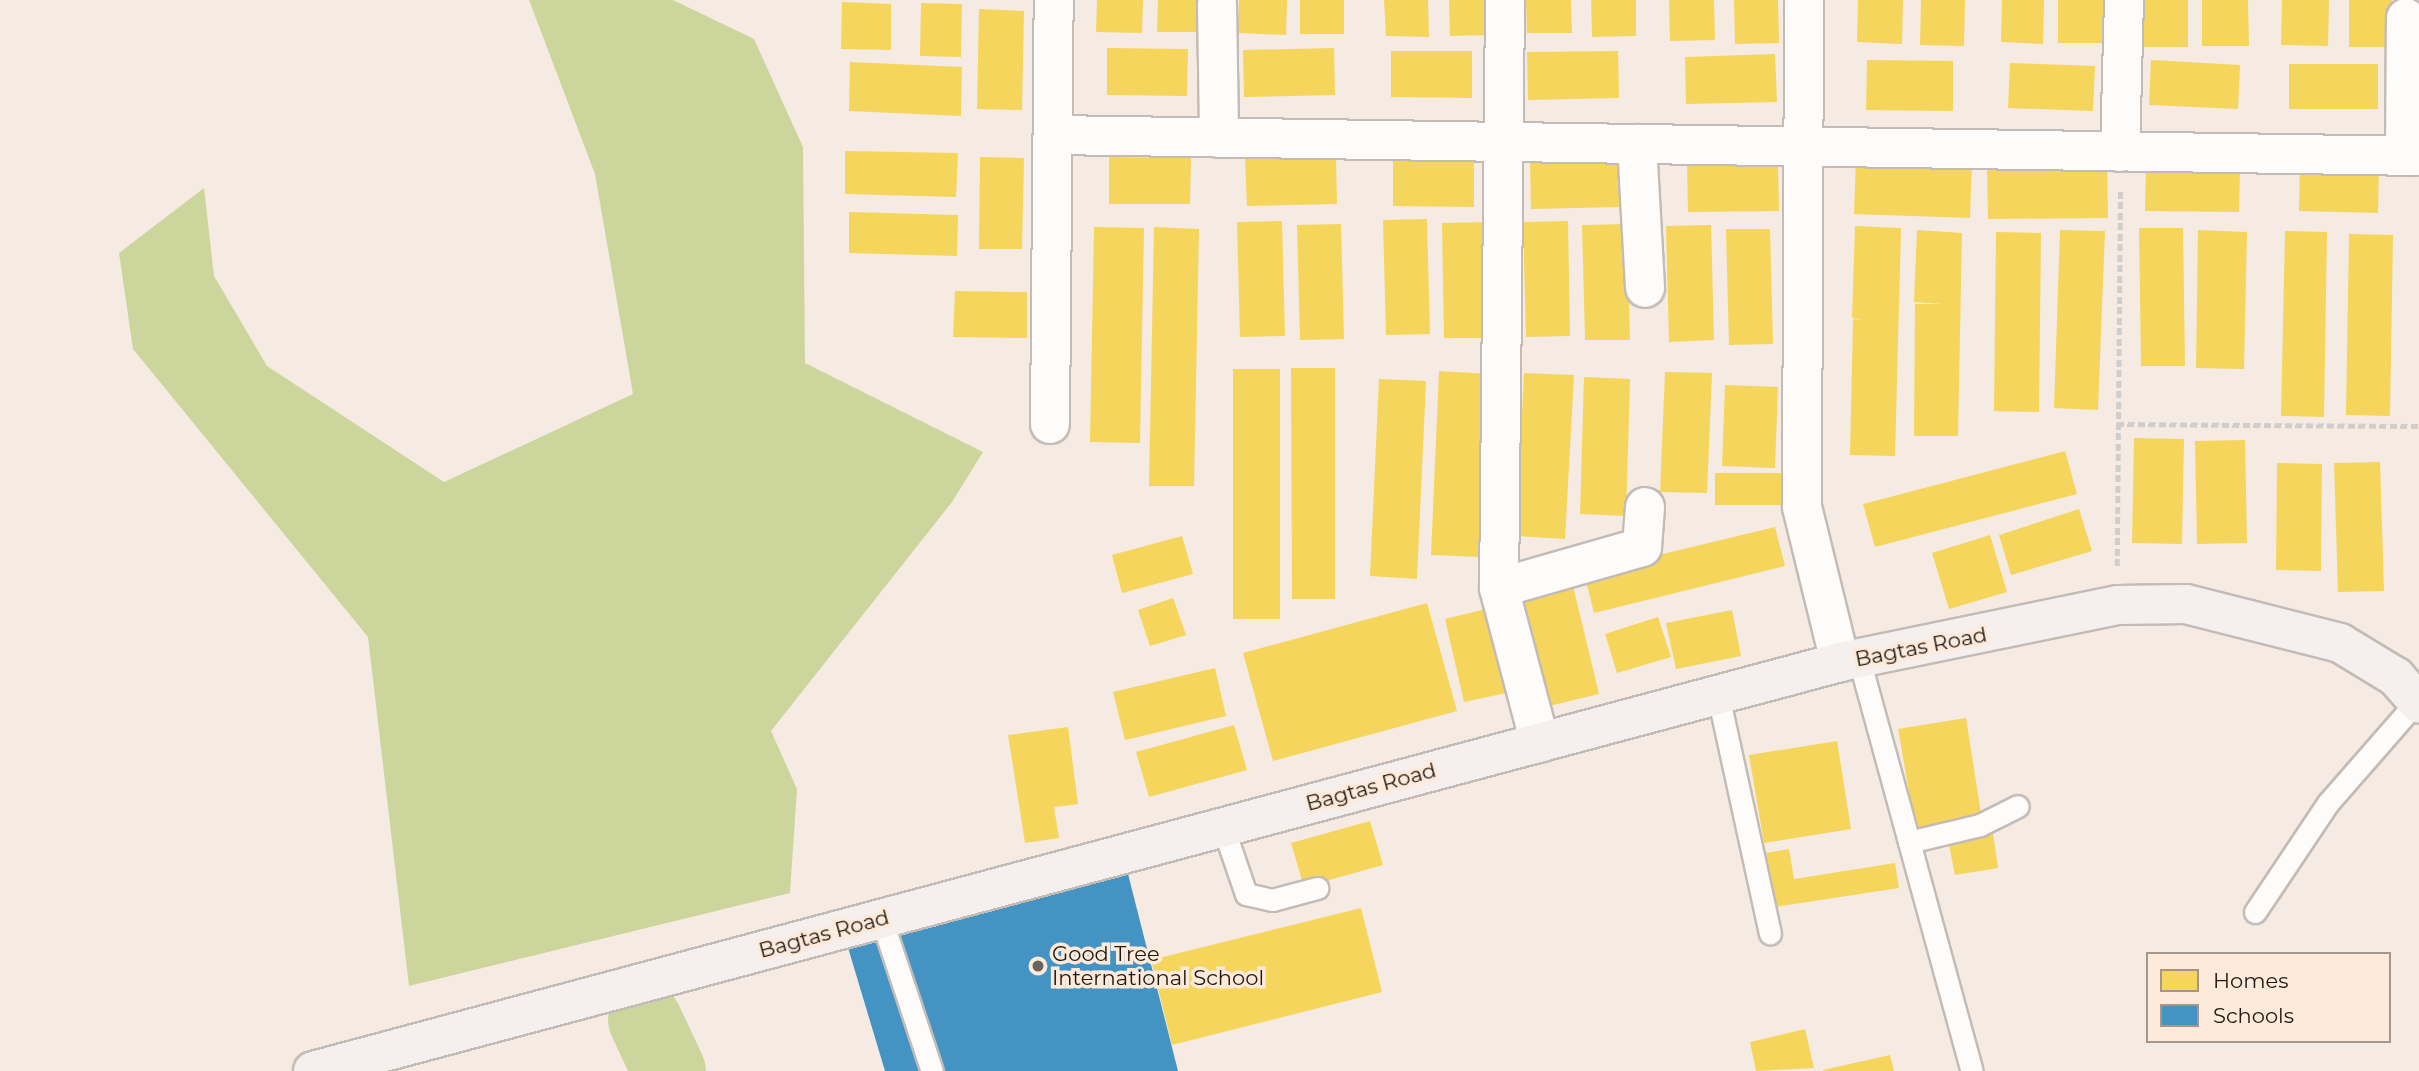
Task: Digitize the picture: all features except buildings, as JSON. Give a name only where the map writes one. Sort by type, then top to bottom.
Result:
[{"type":"street","points":[[1050,424],[1054,0]]},
{"type":"street","points":[[1505,0],[1502,142],[1506,362],[1499,588],[1539,743]]},
{"type":"street","points":[[1804,0],[1801,147],[1802,507],[1849,661]]},
{"type":"street","points":[[2120,152],[2124,0]]},
{"type":"street","points":[[1217,4],[1219,138]]},
{"type":"street","points":[[1054,135],[2412,156],[2406,18]]},
{"type":"street","points":[[1637,144],[1645,288]]},
{"type":"street","points":[[1499,588],[1642,547],[1648,531],[1645,507]]},
{"type":"street","name":"Bagtas Road","points":[[313,1071],[1849,661],[2118,605],[2186,604],[2288,626],[2340,643],[2396,677],[2418,702]]},
{"type":"lane","points":[[1849,661],[1909,842],[1972,1071]]},
{"type":"lane","points":[[1718,695],[1770,933]]},
{"type":"lane","points":[[2255,912],[2328,803],[2418,702]]},
{"type":"lane","points":[[1909,842],[1980,825],[2018,806]]},
{"type":"lane","points":[[1223,827],[1245,894],[1272,900],[1317,888]]},
{"type":"lane","points":[[881,918],[932,1071]]},
{"type":"path","points":[[2118,605],[2120,152]]},
{"type":"path","points":[[2117,424],[2419,426]]},
{"type":"shaded area","points":[[529,0],[673,0],[754,39],[803,147],[805,363],[983,452],[952,502],[771,731],[797,789],[790,893],[409,986],[368,637],[133,349],[119,253],[204,188],[214,276],[267,366],[444,482],[633,394],[595,174]]},
{"type":"waterway","points":[[645,1020],[669,1071]]},
{"type":"place","name":"Good Tree International School","points":[[1038,966]]}]
